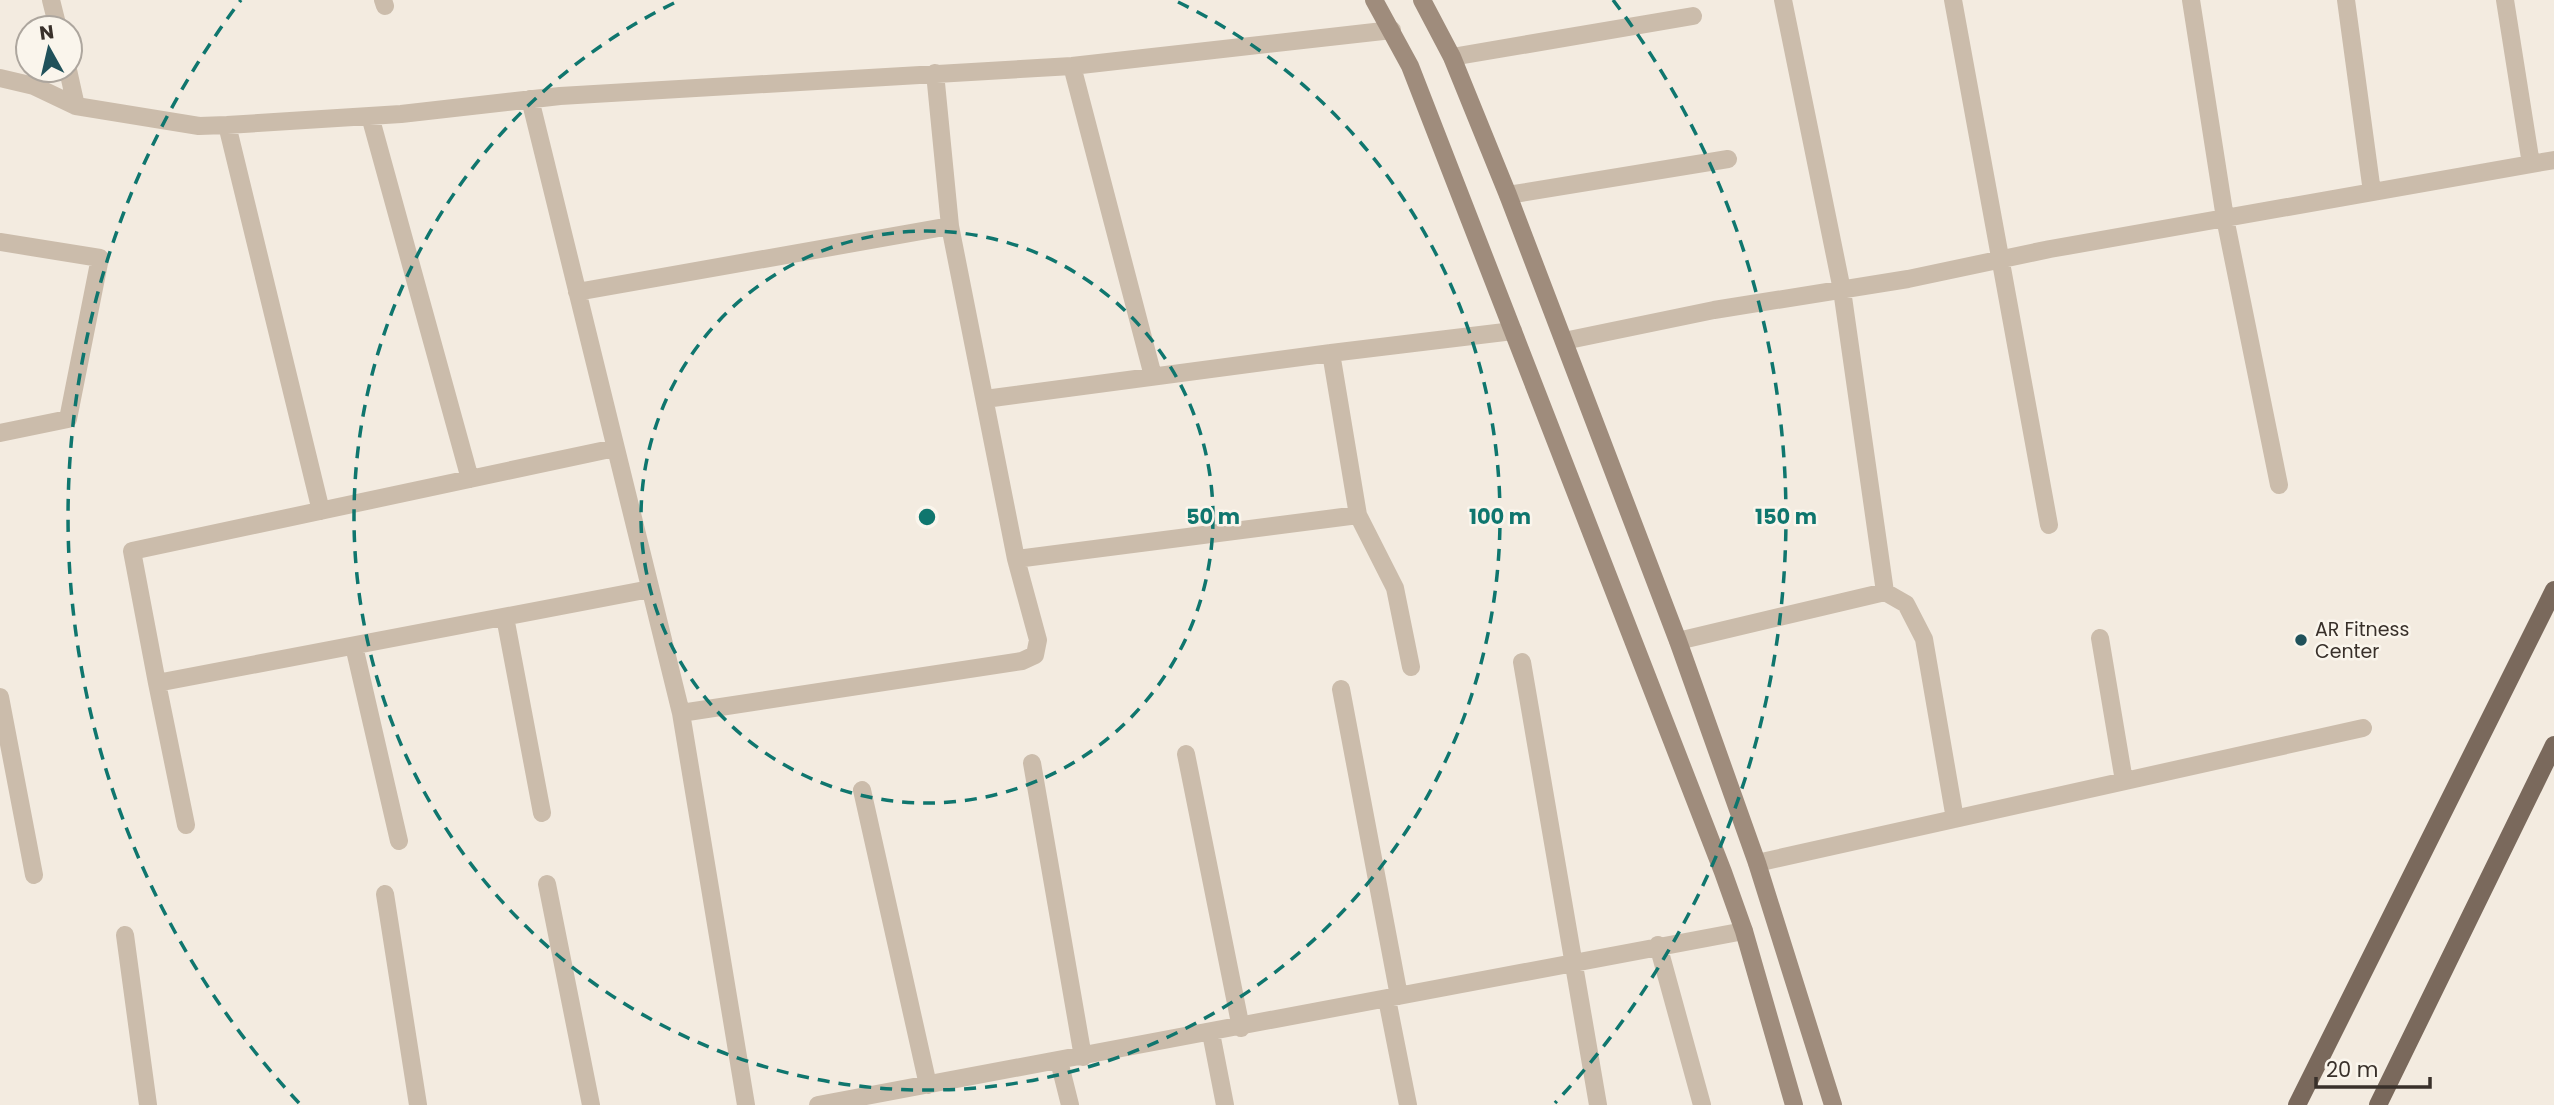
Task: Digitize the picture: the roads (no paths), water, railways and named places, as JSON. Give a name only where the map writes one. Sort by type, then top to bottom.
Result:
[{"type":"main road","points":[[2297,1105],[2554,590]]},
{"type":"main road","points":[[2378,1105],[2554,745]]},
{"type":"street","points":[[1374,0],[1410,66],[1744,931],[1794,1105]]},
{"type":"street","points":[[1422,0],[1452,57],[1508,195],[1678,641],[1757,863],[1833,1105]]},
{"type":"street","points":[[1783,0],[1842,290],[1885,592]]},
{"type":"street","points":[[1953,0],[2049,525]]},
{"type":"street","points":[[2190,0],[2225,218],[2279,485]]},
{"type":"street","points":[[2346,0],[2372,192]]},
{"type":"street","points":[[2505,0],[2531,164]]},
{"type":"street","points":[[1452,57],[1693,16]]},
{"type":"street","points":[[0,78],[34,86],[76,106],[200,126],[370,116],[530,99],[1072,66],[1392,30]]},
{"type":"street","points":[[1072,66],[1153,376]]},
{"type":"street","points":[[681,713],[1022,661],[1035,655],[1038,640],[1016,559],[950,226],[935,73]]},
{"type":"street","points":[[71,84],[76,106]]},
{"type":"street","points":[[530,99],[681,713],[746,1105]]},
{"type":"street","points":[[370,116],[470,479]]},
{"type":"street","points":[[227,125],[320,511]]},
{"type":"street","points":[[1508,195],[1728,159]]},
{"type":"street","points":[[1564,341],[1714,310],[1842,290],[2554,160]]},
{"type":"street","points":[[577,292],[950,226]]},
{"type":"street","points":[[0,242],[100,258],[68,419],[0,433]]},
{"type":"street","points":[[985,399],[1513,331]]},
{"type":"street","points":[[1331,353],[1358,515],[1395,588],[1411,667]]},
{"type":"street","points":[[186,825],[132,551],[615,448]]},
{"type":"street","points":[[1016,559],[1358,515]]},
{"type":"street","points":[[158,684],[650,589]]},
{"type":"street","points":[[1678,641],[1885,592],[1906,604],[1924,639],[1955,819]]},
{"type":"street","points":[[505,617],[542,813]]},
{"type":"street","points":[[2101,638],[2124,781]]},
{"type":"street","points":[[354,646],[399,841]]},
{"type":"street","points":[[1522,662],[1576,961],[1598,1105]]},
{"type":"street","points":[[1341,690],[1393,998],[1408,1105]]},
{"type":"street","points":[[0,697],[34,875]]},
{"type":"street","points":[[1757,863],[2362,728]]},
{"type":"street","points":[[1186,754],[1241,1028]]},
{"type":"street","points":[[1032,763],[1083,1057]]},
{"type":"street","points":[[862,790],[928,1085]]},
{"type":"street","points":[[547,884],[591,1105]]},
{"type":"street","points":[[385,894],[418,1105]]},
{"type":"street","points":[[818,1105],[903,1097],[928,1085],[1241,1028],[1658,945],[1744,931]]},
{"type":"street","points":[[125,935],[148,1105]]},
{"type":"street","points":[[1658,945],[1702,1105]]},
{"type":"street","points":[[1211,1033],[1225,1105]]},
{"type":"street","points":[[1059,1061],[1070,1105]]},
{"type":"place","name":"AR Fitness Center","points":[[2301,640]]}]
